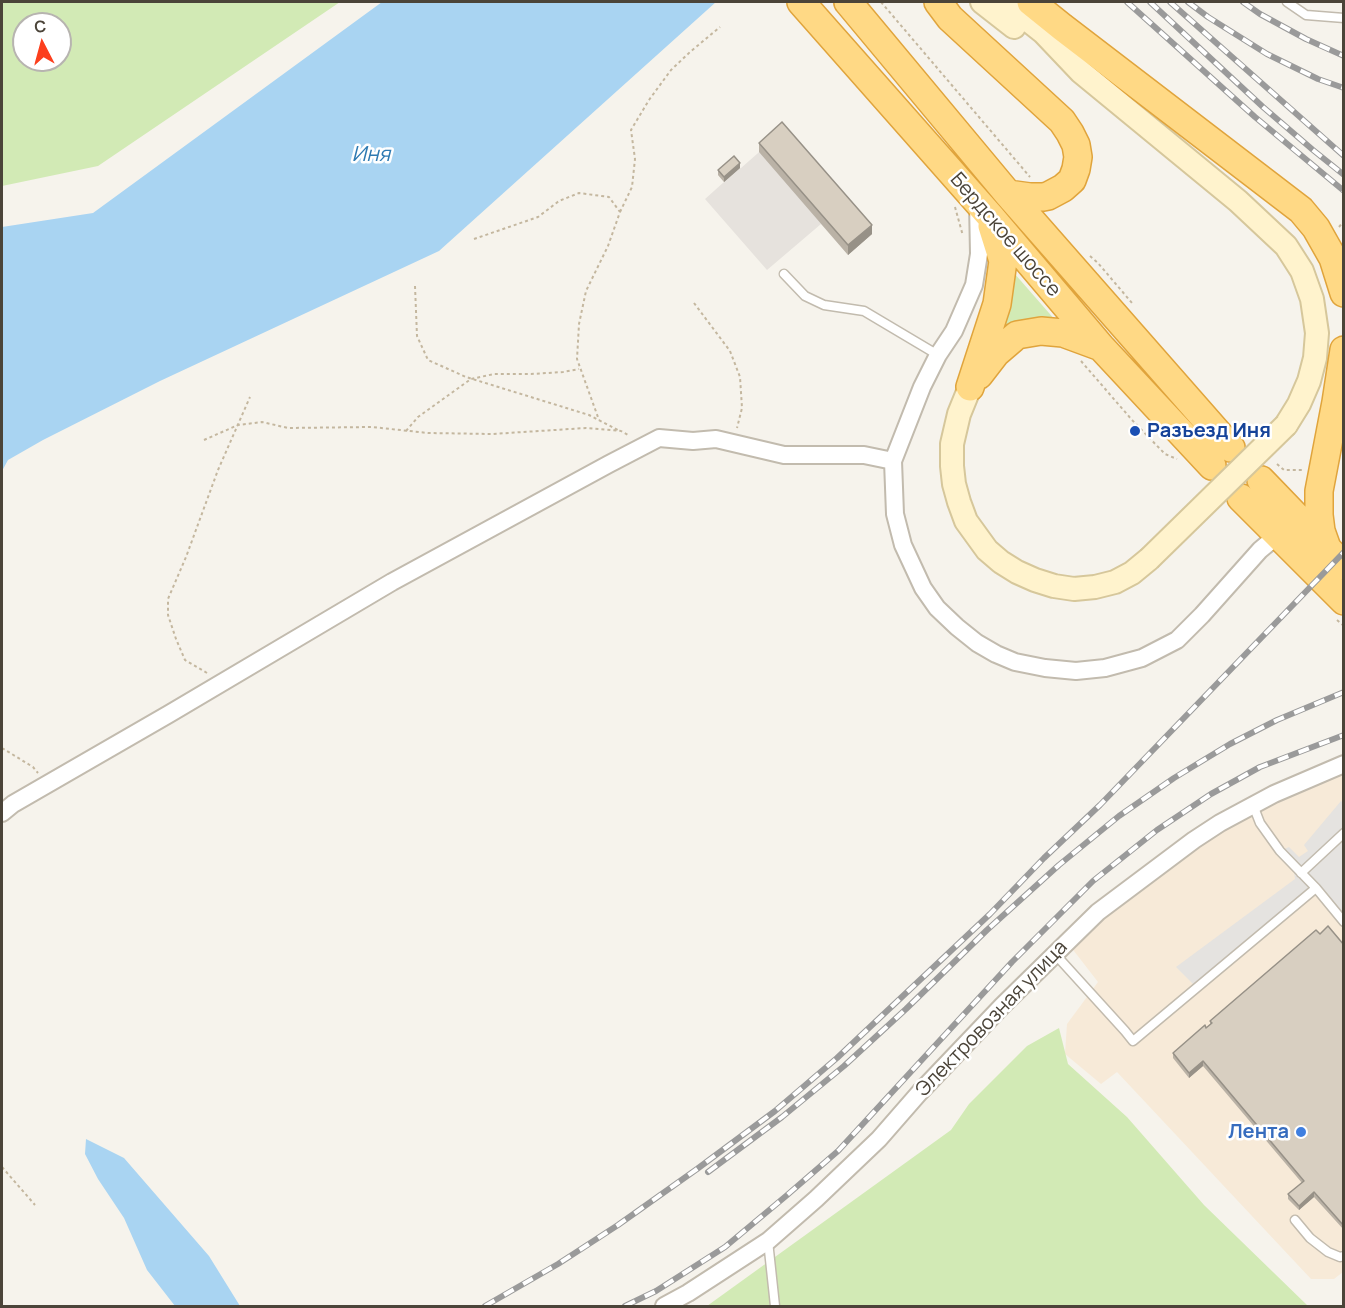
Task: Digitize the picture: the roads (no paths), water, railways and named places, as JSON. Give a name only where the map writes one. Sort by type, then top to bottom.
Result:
[{"type":"highway","name":"Бердское шоссе","points":[[848,2],[1008,194],[1231,448]]},
{"type":"highway","points":[[938,2],[950,18],[1062,121],[1076,145],[1078,157],[1076,169],[1071,180],[1063,188],[1043,197],[1008,194]]},
{"type":"highway","points":[[1031,2],[1300,210],[1316,228],[1333,258],[1344,293]]},
{"type":"highway","name":"Бердское шоссе","points":[[806,7],[984,210],[1090,353],[1212,466]]},
{"type":"highway","points":[[970,387],[997,304],[1003,261],[984,210]]},
{"type":"highway","points":[[970,387],[996,353],[1017,335],[1041,331],[1063,333],[1090,353]]},
{"type":"highway","points":[[1335,557],[1320,531],[1319,491],[1344,350]]},
{"type":"highway","points":[[1335,557],[1260,481],[1278,535],[1344,601]]},
{"type":"main road","points":[[982,2],[1034,45],[1081,72]]},
{"type":"main road","points":[[970,387],[959,414],[952,444],[954,484],[966,520],[987,550],[1001,562],[1035,580],[1074,589],[1115,582],[1132,573],[1149,559],[1286,425],[1303,396],[1315,358],[1317,333],[1312,299],[1302,271],[1286,246],[1238,201],[1081,72],[1043,32],[1005,2]]},
{"type":"street","points":[[984,210],[974,285],[954,331],[938,355],[922,387],[892,461],[896,514],[903,545],[923,588],[938,608],[977,644],[1015,662],[1045,668],[1076,670],[1105,668],[1142,658],[1176,640],[1202,615],[1260,550],[1278,535]]},
{"type":"street","points":[[2,813],[392,582],[659,438],[693,441],[716,439],[784,455],[864,455],[892,461]]},
{"type":"street","name":"Электровозная улица","points":[[664,1306],[768,1241],[879,1139],[986,1023],[1098,912],[1220,823],[1274,794],[1344,764]]},
{"type":"lane","points":[[1287,2],[1306,15],[1344,18]]},
{"type":"lane","points":[[1062,27],[1081,72]]},
{"type":"lane","points":[[784,274],[805,296],[824,305],[864,310],[938,355]]},
{"type":"lane","points":[[1253,805],[1260,823],[1280,851],[1316,888],[1344,922]]},
{"type":"lane","points":[[1301,873],[1344,833]]},
{"type":"lane","points":[[1055,954],[1133,1041],[1316,888]]},
{"type":"lane","points":[[1295,1220],[1310,1238],[1328,1252],[1340,1257],[1344,1256]]},
{"type":"lane","points":[[768,1241],[775,1306]]},
{"type":"water","name":"Иня","points":[[382,2],[716,2],[439,251],[160,381],[43,440],[8,460],[2,471],[2,227],[93,213]]},
{"type":"water","points":[[86,1139],[124,1158],[209,1256],[240,1306],[175,1306],[147,1270],[124,1218],[98,1179],[85,1154]]},
{"type":"railway","points":[[1127,2],[1255,117],[1344,191]]},
{"type":"railway","points":[[1150,2],[1263,107],[1344,175]]},
{"type":"railway","points":[[1170,2],[1344,156]]},
{"type":"railway","points":[[1188,2],[1267,54],[1318,79],[1344,88]]},
{"type":"railway","points":[[1243,2],[1306,39],[1344,56]]},
{"type":"railway","points":[[485,1306],[558,1264],[618,1225],[775,1111],[837,1058],[990,914],[1100,805],[1344,552]]},
{"type":"railway","points":[[708,1172],[782,1117],[844,1066],[987,930],[1059,865],[1119,816],[1174,778],[1230,744],[1277,720],[1344,692]]},
{"type":"railway","points":[[625,1306],[656,1291],[725,1247],[838,1151],[1012,962],[1093,881],[1157,830],[1211,794],[1260,767],[1344,735]]},
{"type":"place","name":"Разъезд Иня","points":[[1135,431]]},
{"type":"place","name":"Лента","points":[[1301,1132]]}]
